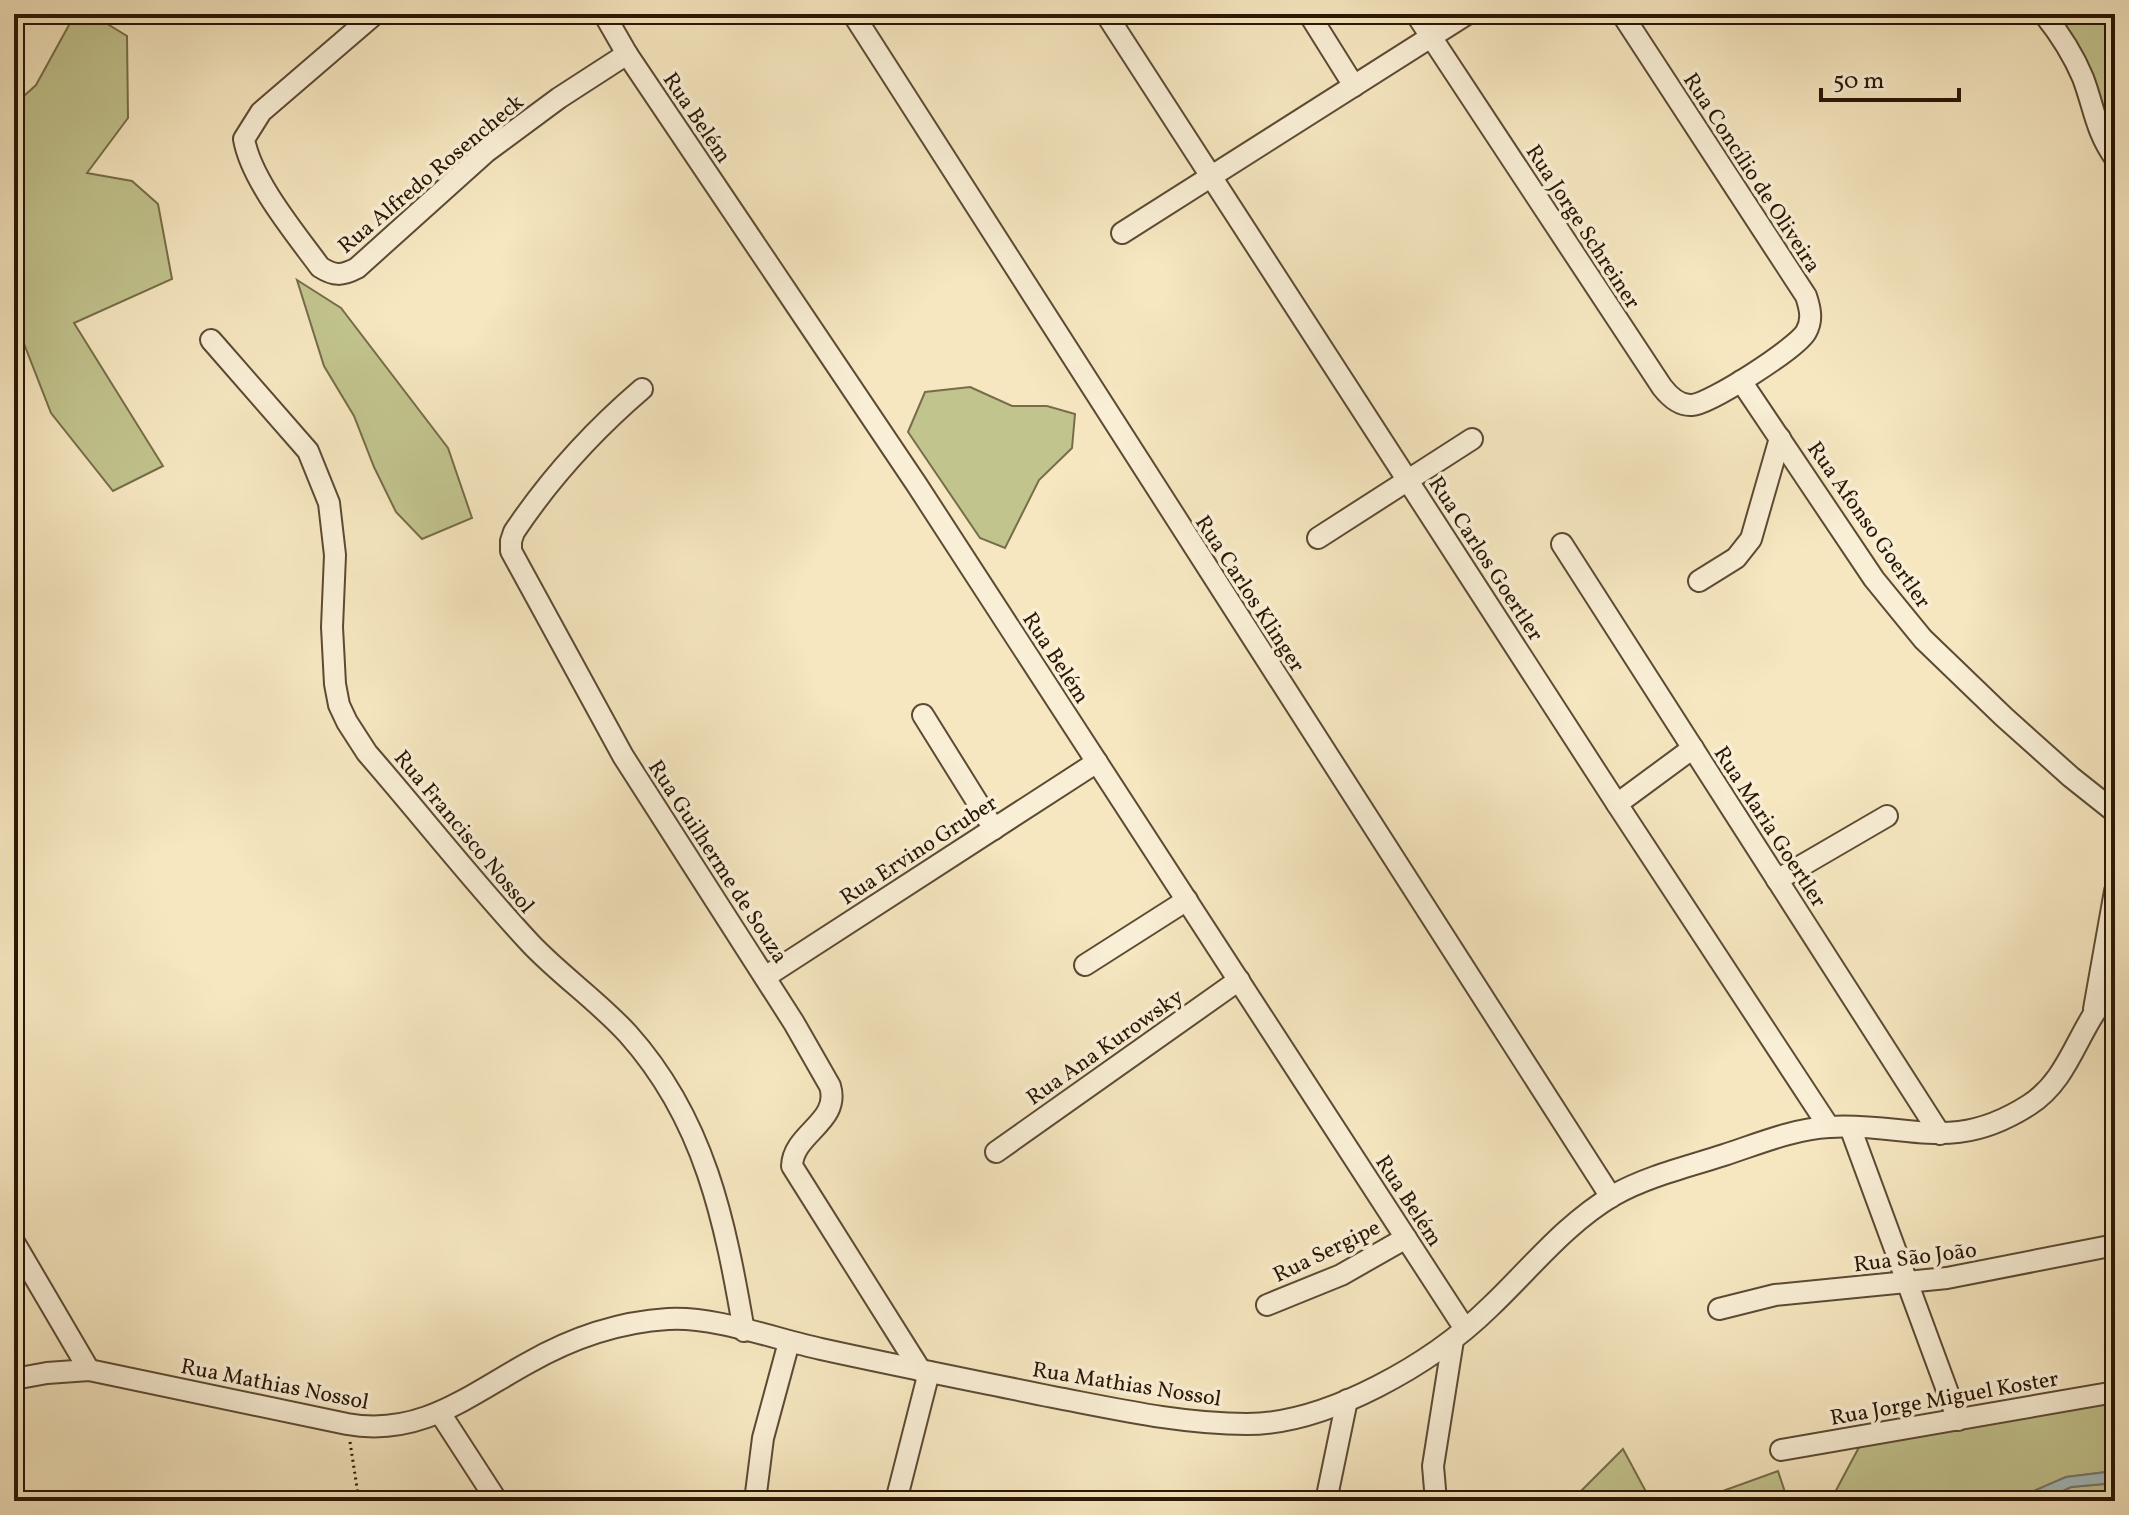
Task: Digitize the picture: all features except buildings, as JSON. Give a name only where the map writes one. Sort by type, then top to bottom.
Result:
[{"type":"street","name":"Rua Alfredo Rosencheck","points":[[375,14],[261,112],[244,139],[247,154],[258,175],[320,267],[331,274],[344,275],[357,268],[486,152],[559,98],[627,54]]},
{"type":"street","name":"Rua Belém","points":[[604,14],[627,54],[917,485],[1239,980],[1406,1238],[1459,1334]]},
{"type":"street","name":"Rua Carlos Klinger","points":[[853,14],[1611,1197]]},
{"type":"street","name":"Rua Carlos Goertler","points":[[1106,14],[1617,804],[1839,1127],[1907,1283],[1958,1420]]},
{"type":"street","points":[[1309,14],[1354,86]]},
{"type":"street","name":"Rua Jorge Schreiner","points":[[1416,14],[1668,395],[1685,405],[1695,405],[1741,381]]},
{"type":"street","points":[[1122,233],[1467,14]]},
{"type":"street","name":"Rua Concílio de Oliveira","points":[[1622,14],[1806,296],[1810,307],[1807,331],[1799,340],[1741,381]]},
{"type":"street","points":[[2044,14],[2067,44],[2084,80],[2094,119],[2115,158]]},
{"type":"street","name":"Rua Francisco Nossol","points":[[211,340],[308,451],[329,503],[335,555],[332,627],[335,684],[339,705],[347,722],[367,753],[527,940],[625,1031],[660,1075],[701,1155],[717,1195],[744,1331]]},
{"type":"street","name":"Rua Afonso Goertler","points":[[1741,381],[1874,579],[1923,639],[2038,747],[2115,812]]},
{"type":"street","name":"Rua Guilherme de Souza","points":[[642,389],[605,420],[573,454],[514,532],[511,551],[623,756],[818,1062],[833,1094],[828,1113],[797,1147],[792,1156],[792,1166],[925,1372]]},
{"type":"street","points":[[1699,581],[1736,558],[1751,539],[1780,438]]},
{"type":"street","points":[[1318,538],[1472,439]]},
{"type":"street","name":"Rua Maria Goertler","points":[[1562,544],[1940,1134]]},
{"type":"street","points":[[923,715],[994,829]]},
{"type":"street","points":[[1617,804],[1693,748]]},
{"type":"street","name":"Rua Ervino Gruber","points":[[765,977],[1097,762]]},
{"type":"street","points":[[1777,880],[1887,816]]},
{"type":"street","points":[[2093,1013],[2115,891]]},
{"type":"street","points":[[1085,965],[1187,900]]},
{"type":"street","name":"Rua Ana Kurowsky","points":[[996,1152],[1239,980]]},
{"type":"street","name":"Rua Mathias Nossol","points":[[14,1379],[89,1370],[347,1424],[389,1427],[440,1413],[559,1347],[618,1327],[687,1318],[925,1372],[1127,1411],[1211,1423],[1278,1423],[1303,1418],[1347,1400],[1401,1372],[1459,1334],[1574,1223],[1635,1184],[1792,1133],[1839,1127],[1940,1134],[1985,1127],[2034,1102],[2052,1087],[2069,1062],[2093,1013],[2115,988]]},
{"type":"street","name":"Rua Sergipe","points":[[1267,1305],[1341,1275],[1406,1238]]},
{"type":"street","points":[[14,1242],[89,1370]]},
{"type":"street","name":"Rua São João","points":[[1719,1309],[1775,1295],[1907,1283],[1984,1272],[2115,1245]]},
{"type":"street","points":[[1436,1501],[1433,1466],[1435,1442],[1459,1334]]},
{"type":"street","points":[[755,1501],[763,1438],[789,1342]]},
{"type":"street","points":[[896,1501],[925,1372]]},
{"type":"street","name":"Rua Jorge Miguel Koster","points":[[1781,1450],[2115,1392]]},
{"type":"street","points":[[1326,1501],[1347,1400]]},
{"type":"street","points":[[440,1413],[497,1501]]},
{"type":"path","points":[[347,1424],[359,1501]]},
{"type":"green space","points":[[75,14],[91,14],[127,36],[128,118],[87,173],[132,181],[158,204],[172,279],[74,323],[163,466],[113,491],[51,413],[14,318],[14,105],[36,85]]},
{"type":"green space","points":[[2044,14],[2114,14],[2115,158]]},
{"type":"green space","points":[[297,280],[341,308],[448,448],[472,518],[422,539],[396,512],[354,416],[324,366]]},
{"type":"green space","points":[[970,387],[1012,406],[1047,406],[1075,414],[1072,448],[1039,480],[1005,548],[980,538],[908,432],[925,392]]},
{"type":"green space","points":[[2115,1392],[2115,1471],[2066,1477],[2004,1501],[1824,1501],[1833,1496],[1865,1436]]},
{"type":"green space","points":[[1623,1449],[1651,1501],[1584,1501],[1577,1495]]},
{"type":"green space","points":[[1778,1471],[1788,1501],[1695,1501]]},
{"type":"green space","points":[[2115,1483],[2115,1501],[2041,1501],[2071,1487]]},
{"type":"water","points":[[2115,1471],[2115,1483],[2071,1487],[2041,1501],[2004,1501],[2066,1477]]}]
